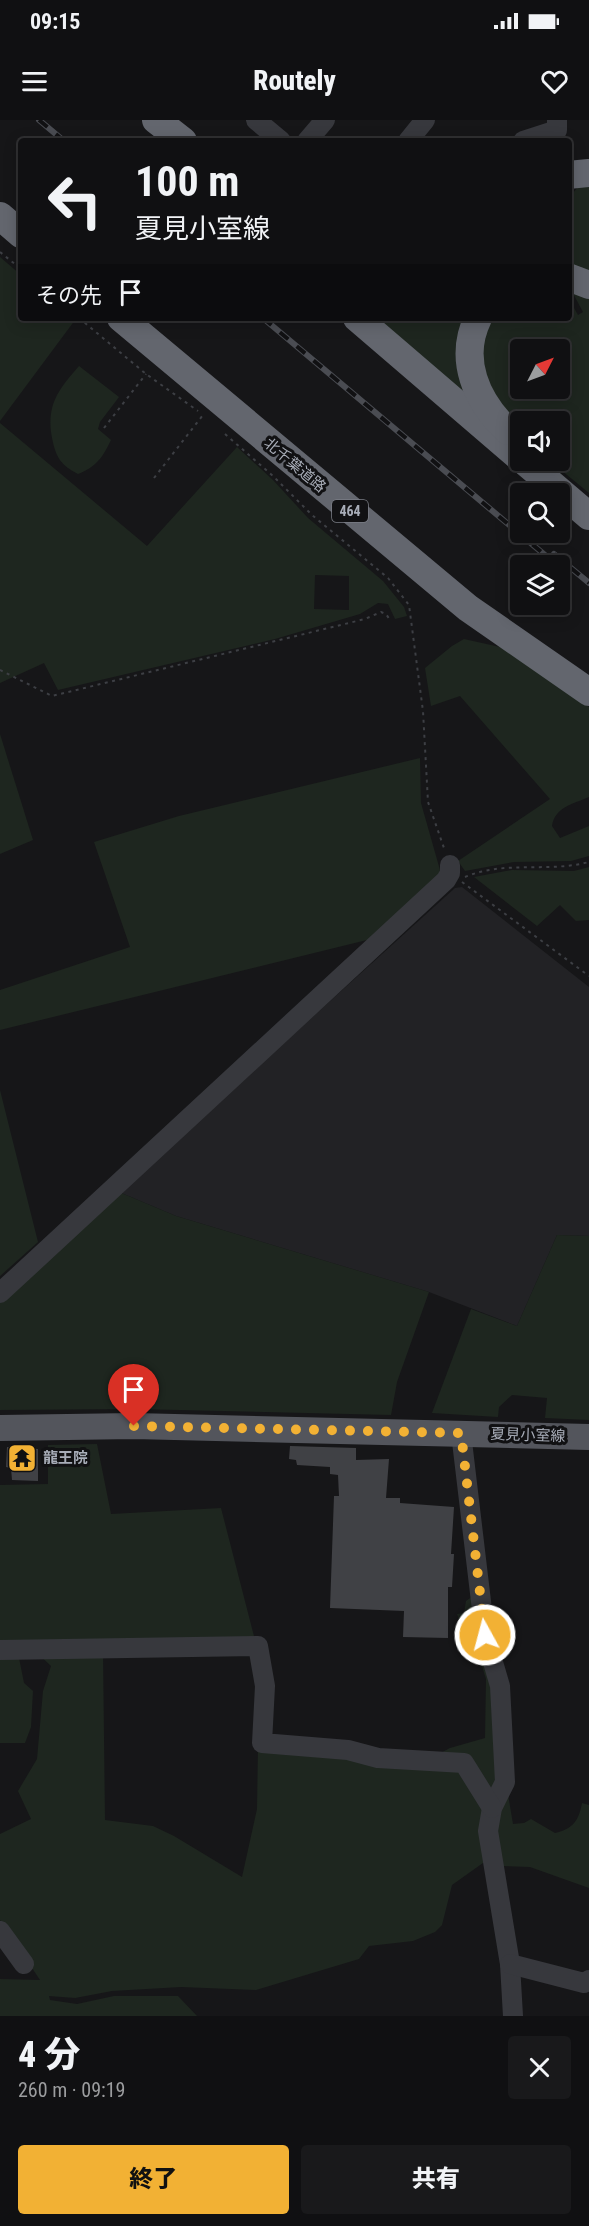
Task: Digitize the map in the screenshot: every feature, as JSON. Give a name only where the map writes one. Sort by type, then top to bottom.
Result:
[{"type":"highway","points":[[147,120],[166,138]]},
{"type":"highway","points":[[156,120],[179,138]]},
{"type":"highway","points":[[572,175],[589,173]]},
{"type":"highway","points":[[0,216],[18,231]]},
{"type":"highway","points":[[572,279],[589,285]]},
{"type":"highway","name":"北千葉道路","points":[[125,321],[468,608],[589,692]]},
{"type":"highway","points":[[361,321],[510,449]]},
{"type":"highway","points":[[477,321],[468,348],[476,390],[492,415],[510,433]]},
{"type":"highway","points":[[536,471],[589,516]]},
{"type":"highway","points":[[552,471],[589,506]]},
{"type":"main road","name":"夏見小室線","points":[[0,1428],[134,1426],[589,1437]]},
{"type":"street","points":[[256,120],[277,138]]},
{"type":"street","points":[[310,138],[325,120]]},
{"type":"street","points":[[410,138],[425,120]]},
{"type":"street","points":[[529,138],[557,125]]},
{"type":"street","points":[[0,1293],[446,880],[450,873],[450,865]]},
{"type":"street","points":[[461,1433],[485,1635],[500,1686],[505,1782],[492,1808],[488,1840],[495,1866],[510,1964],[513,2016]]},
{"type":"street","points":[[0,1650],[258,1646],[265,1686],[262,1743],[348,1750],[378,1758],[464,1763],[492,1808]]},
{"type":"street","points":[[0,1930],[24,1964]]},
{"type":"street","points":[[510,1964],[584,1983],[589,1980]]},
{"type":"path","points":[[0,252],[18,267]]},
{"type":"path","points":[[83,321],[146,374],[203,415],[154,478]]},
{"type":"path","points":[[104,428],[146,374]]},
{"type":"path","points":[[221,430],[273,476],[312,515],[388,578],[409,605],[423,711],[428,802],[450,865]]},
{"type":"path","points":[[0,670],[52,696],[365,619],[381,612],[386,614],[390,620]]},
{"type":"path","points":[[589,862],[574,866],[514,866],[472,874],[459,879],[589,976]]},
{"type":"shaded area","points":[[586,177],[589,178],[589,276],[572,268],[572,194]]},
{"type":"shaded area","points":[[0,257],[18,272],[18,321],[74,321],[0,421]]},
{"type":"shaded area","points":[[572,287],[589,294],[589,493],[562,471],[570,471],[570,411],[510,411],[510,423],[486,393],[481,339],[488,321],[572,321],[572,304],[578,315],[583,312]]},
{"type":"shaded area","points":[[375,321],[466,321],[471,396],[444,383]]},
{"type":"shaded area","points":[[79,366],[119,397],[100,422],[98,429],[111,440],[108,446],[94,465],[78,474],[63,464],[58,456],[54,445],[51,416],[55,399]]},
{"type":"shaded area","points":[[0,423],[147,546],[237,447],[273,480],[308,518],[383,581],[404,607],[407,616],[395,619],[388,604],[378,603],[360,614],[275,639],[58,690],[44,663],[0,683]],"holes":[[[315,575],[349,576],[349,610],[314,609]]]},
{"type":"shaded area","points":[[464,639],[509,649],[589,707],[589,797],[561,810],[552,826],[560,838],[589,826],[589,856],[571,861],[514,862],[465,871],[458,861],[550,799],[460,696],[431,706],[425,668]]},
{"type":"shaded area","points":[[0,734],[33,840],[0,854]]},
{"type":"shaded area","points":[[420,758],[421,803],[440,870],[438,878],[371,939],[0,1030],[0,990],[130,947],[94,842],[179,816]]},
{"type":"shaded area","points":[[589,867],[589,920],[576,921],[560,905],[537,926],[474,877],[512,870],[574,871]]},
{"type":"shaded area","points":[[462,887],[589,987],[589,1236],[557,1235],[517,1326],[429,1292],[176,1216],[119,1192],[455,888]]},
{"type":"shaded area","points":[[0,1090],[38,1242],[0,1276]]},
{"type":"shaded area","points":[[119,1192],[176,1216],[429,1292],[397,1382],[391,1415],[135,1409],[0,1410],[0,1303]]},
{"type":"shaded area","points":[[557,1235],[589,1236],[589,1420],[545,1418],[547,1398],[512,1395],[499,1407],[498,1417],[432,1413],[471,1309],[517,1326]]},
{"type":"shaded area","points":[[97,1444],[111,1514],[221,1508],[255,1640],[16,1643],[24,1683],[33,1691],[31,1727],[25,1743],[0,1743],[0,1485],[48,1484],[48,1445]]},
{"type":"shaded area","points":[[476,1594],[497,1691],[502,1779],[493,1803],[466,1759],[433,1757],[450,1748],[485,1738],[486,1679],[481,1663],[470,1651],[457,1614],[464,1613],[466,1601]]},
{"type":"shaded area","points":[[34,1650],[103,1651],[105,1820],[153,1826],[242,1877],[257,1809],[258,1746],[460,1767],[488,1810],[490,1858],[452,1885],[442,1925],[435,1932],[413,1941],[369,1946],[359,1959],[256,1990],[181,1987],[112,1991],[75,1998],[49,1996],[50,2000],[77,2004],[114,1996],[178,1996],[197,2016],[0,2016],[0,1979],[40,1980],[0,1920],[0,1834],[31,1819],[18,1791],[37,1759],[43,1691],[51,1666]]},
{"type":"shaded area","points":[[508,1794],[513,1824],[524,1823],[531,1819],[555,1833],[574,1823],[582,1803],[589,1805],[589,1888],[530,1867],[499,1866],[491,1829]]},
{"type":"building","points":[[290,1446],[356,1448],[356,1460],[389,1459],[386,1498],[400,1498],[400,1503],[454,1507],[451,1554],[454,1554],[452,1587],[448,1587],[448,1638],[403,1637],[404,1611],[330,1608],[334,1496],[339,1496],[338,1475],[330,1474],[330,1467],[297,1465],[296,1460],[289,1459]]},
{"type":"building","name":"龍王院","points":[[7,1447],[38,1449],[38,1481],[12,1480],[11,1468],[6,1467]]},
{"type":"railway","points":[[39,120],[60,138]]},
{"type":"railway","points":[[267,321],[545,555]]},
{"type":"railway","points":[[554,554],[589,583]]},
{"type":"place","name":"龍王院","points":[[22,1458]]},
{"type":"route","points":[[134,1426],[461,1433],[485,1635]]}]
